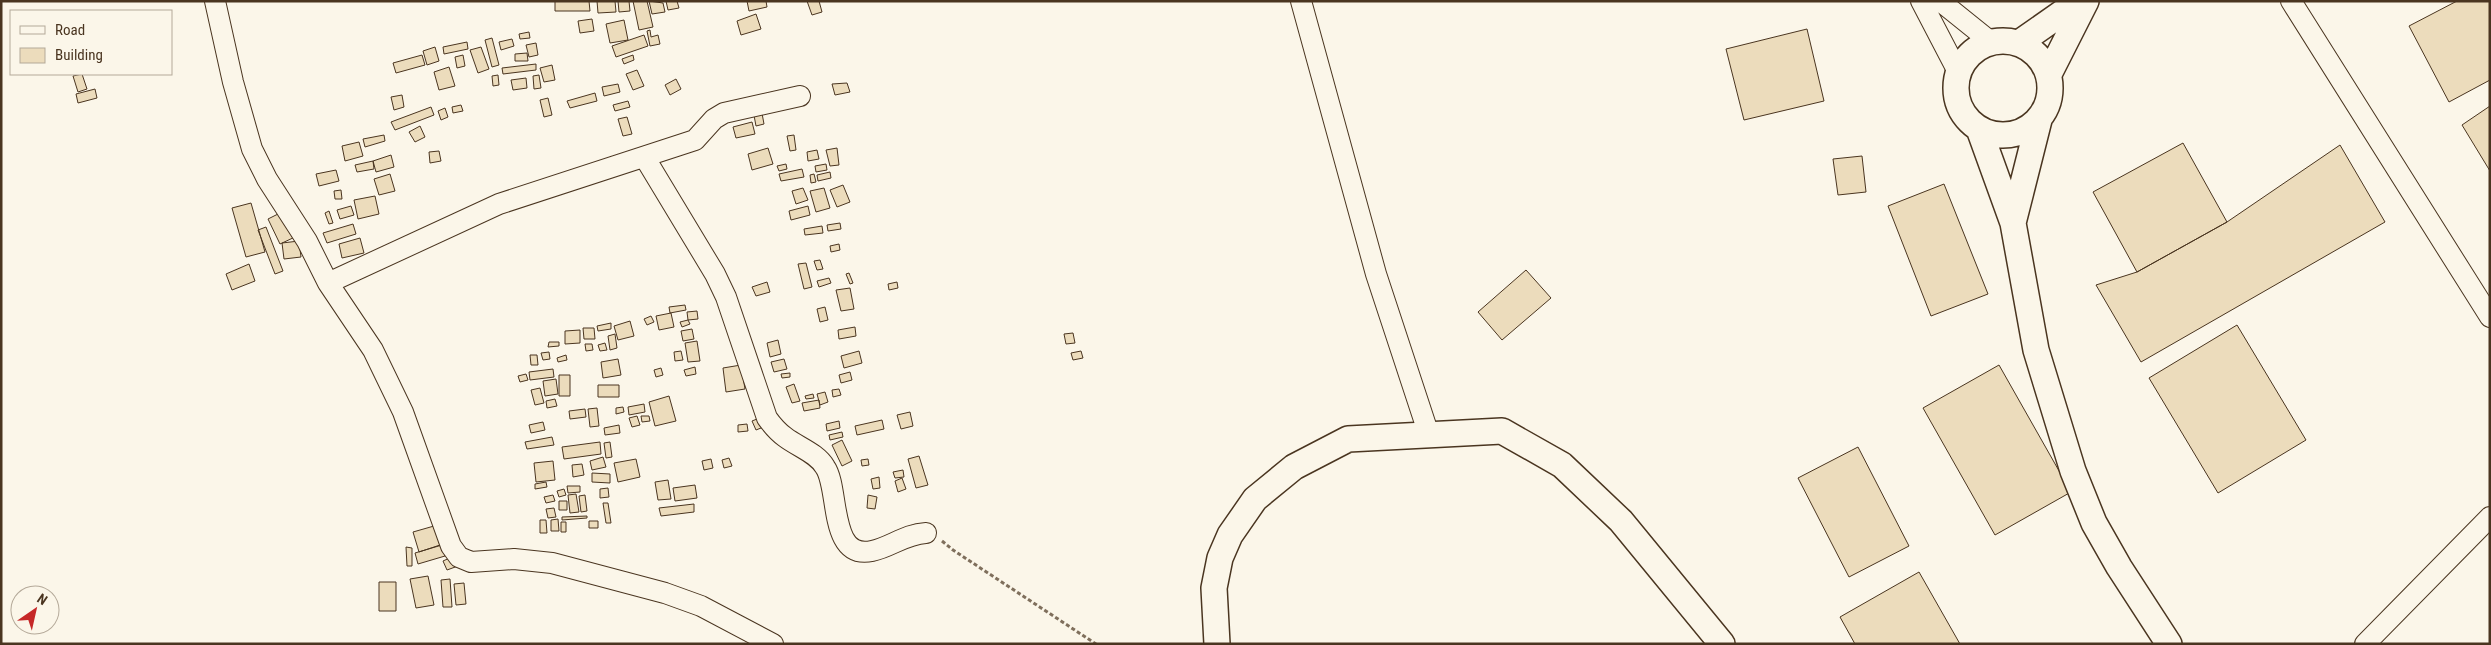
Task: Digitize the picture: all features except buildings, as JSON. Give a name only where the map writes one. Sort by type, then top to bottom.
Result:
[{"type":"main road","points":[[2019,43],[2079,1]]},
{"type":"main road","points":[[2049,74],[2086,1]]},
{"type":"main road","points":[[1991,42],[2019,43],[2032,50],[2042,61],[2049,74],[2051,91],[2048,106],[2039,120],[2026,131],[2010,136],[1994,135],[1978,129],[1966,118],[1958,104],[1956,88],[1958,72],[1966,58],[1977,48],[1991,42]]},
{"type":"main road","points":[[2013,223],[2039,120]]},
{"type":"main road","points":[[1978,129],[2013,223],[2036,350],[2073,471],[2094,523],[2119,567],[2169,644]]},
{"type":"main road","points":[[1217,644],[1214,588],[1220,558],[1230,535],[1255,499],[1294,467],[1348,439],[1502,431],[1562,465],[1621,521],[1722,644]]},
{"type":"street","points":[[215,1],[232,82],[252,150],[268,180],[307,241],[328,282],[373,350],[403,412],[452,546],[459,557],[471,562],[514,559],[552,563],[665,593],[701,606],[773,644]]},
{"type":"street","points":[[1301,1],[1376,274],[1429,434]]},
{"type":"street","points":[[1921,1],[1958,72]]},
{"type":"street","points":[[1940,1],[1991,42]]},
{"type":"street","points":[[2291,1],[2490,317]]},
{"type":"street","points":[[328,282],[498,204],[628,162],[646,158],[695,140],[714,119],[724,113],[800,96]]},
{"type":"street","points":[[646,158],[715,274],[726,298],[767,418],[776,429],[816,457],[826,467],[840,533],[848,544],[858,550],[872,551],[913,534],[926,533]]},
{"type":"street","points":[[2365,644],[2490,517]]},
{"type":"path","points":[[926,533],[936,536],[953,550],[1096,644]]}]
